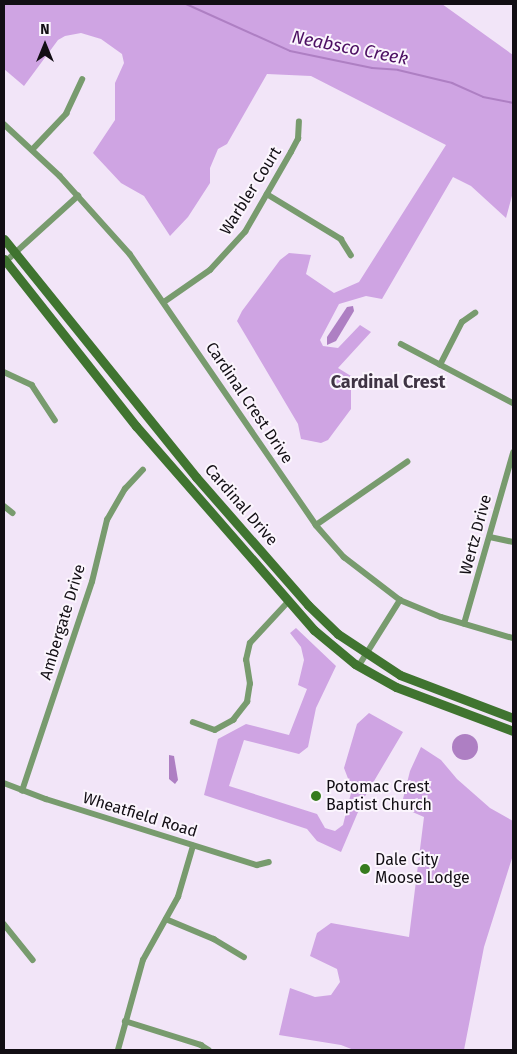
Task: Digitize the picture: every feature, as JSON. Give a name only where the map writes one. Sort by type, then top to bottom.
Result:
[{"type":"main road","name":"Cardinal Drive","points":[[4,239],[196,477],[308,606],[366,655],[424,686],[513,718]]},
{"type":"main road","name":"Cardinal Drive","points":[[5,261],[136,426],[314,630],[358,667],[419,698],[513,731]]},
{"type":"street","points":[[32,150],[66,114],[82,79]]},
{"type":"street","name":"Warbler Court","points":[[164,302],[224,258],[245,232],[292,152],[298,139],[299,122]]},
{"type":"street","name":"Cardinal Crest Drive","points":[[4,124],[78,196],[130,254],[316,525],[359,572],[400,600],[464,624],[513,638]]},
{"type":"street","points":[[267,194],[342,239],[351,255]]},
{"type":"street","points":[[5,261],[78,196]]},
{"type":"street","points":[[440,365],[462,322],[476,313]]},
{"type":"street","points":[[401,344],[513,403]]},
{"type":"street","points":[[4,372],[32,385],[55,420]]},
{"type":"street","name":"Wertz Drive","points":[[464,624],[513,453]]},
{"type":"street","points":[[316,525],[407,462]]},
{"type":"street","name":"Ambergate Drive","points":[[22,791],[92,582],[107,520],[125,489],[143,470]]},
{"type":"street","points":[[4,506],[13,513]]},
{"type":"street","points":[[490,536],[513,542]]},
{"type":"street","points":[[358,667],[400,600]]},
{"type":"street","points":[[193,722],[215,730],[234,720],[248,702],[250,684],[246,660],[250,643],[288,602]]},
{"type":"street","name":"Wheatfield Road","points":[[4,783],[22,791],[193,846],[257,865],[269,862]]},
{"type":"street","points":[[118,1050],[143,960],[178,897],[193,846]]},
{"type":"street","points":[[166,919],[214,939],[244,957]]},
{"type":"street","points":[[4,924],[34,960]]},
{"type":"street","points":[[125,1021],[201,1044],[209,1050]]},
{"type":"shaded area","points":[[4,4],[442,4],[513,55],[513,192],[506,218],[471,186],[453,177],[382,299],[366,296],[339,304],[320,340],[323,346],[338,348],[360,325],[371,332],[338,368],[351,376],[351,409],[328,440],[321,443],[301,439],[298,424],[237,321],[242,311],[280,260],[289,253],[311,255],[306,274],[334,293],[359,282],[446,145],[311,76],[267,74],[227,144],[218,149],[210,168],[210,183],[188,217],[170,236],[144,196],[121,183],[93,153],[115,120],[115,83],[124,63],[122,54],[101,39],[81,33],[65,36],[58,40],[24,86],[4,69]]},
{"type":"shaded area","points":[[353,306],[354,311],[336,341],[327,345],[327,337],[347,307]]},
{"type":"shaded area","points":[[296,628],[336,666],[316,708],[308,747],[299,754],[244,740],[229,786],[317,814],[325,828],[335,831],[343,825],[352,789],[344,768],[357,724],[369,713],[403,732],[364,798],[341,852],[317,841],[307,829],[204,795],[218,739],[246,724],[289,735],[307,689],[298,685],[304,660],[301,647],[290,633]]},
{"type":"shaded area","points":[[465,734],[474,738],[478,747],[474,756],[465,760],[456,756],[452,747],[456,738]]},
{"type":"shaded area","points":[[421,747],[441,760],[457,779],[490,808],[513,821],[513,855],[484,947],[464,1050],[354,1050],[341,1045],[279,1035],[290,988],[315,997],[331,995],[340,982],[337,969],[310,956],[317,933],[331,923],[409,937],[424,817],[401,807],[410,771]]},
{"type":"shaded area","points":[[169,755],[174,756],[178,780],[175,784],[169,779]]},
{"type":"waterway","name":"Neabsco Creek","points":[[186,4],[290,51],[372,68],[398,70],[452,83],[483,97],[513,103]]},
{"type":"place","name":"Potomac Crest Baptist Church","points":[[316,796]]},
{"type":"place","name":"Dale City Moose Lodge","points":[[365,869]]},
{"type":"district","name":"Cardinal Crest","points":[[388,382]]}]
